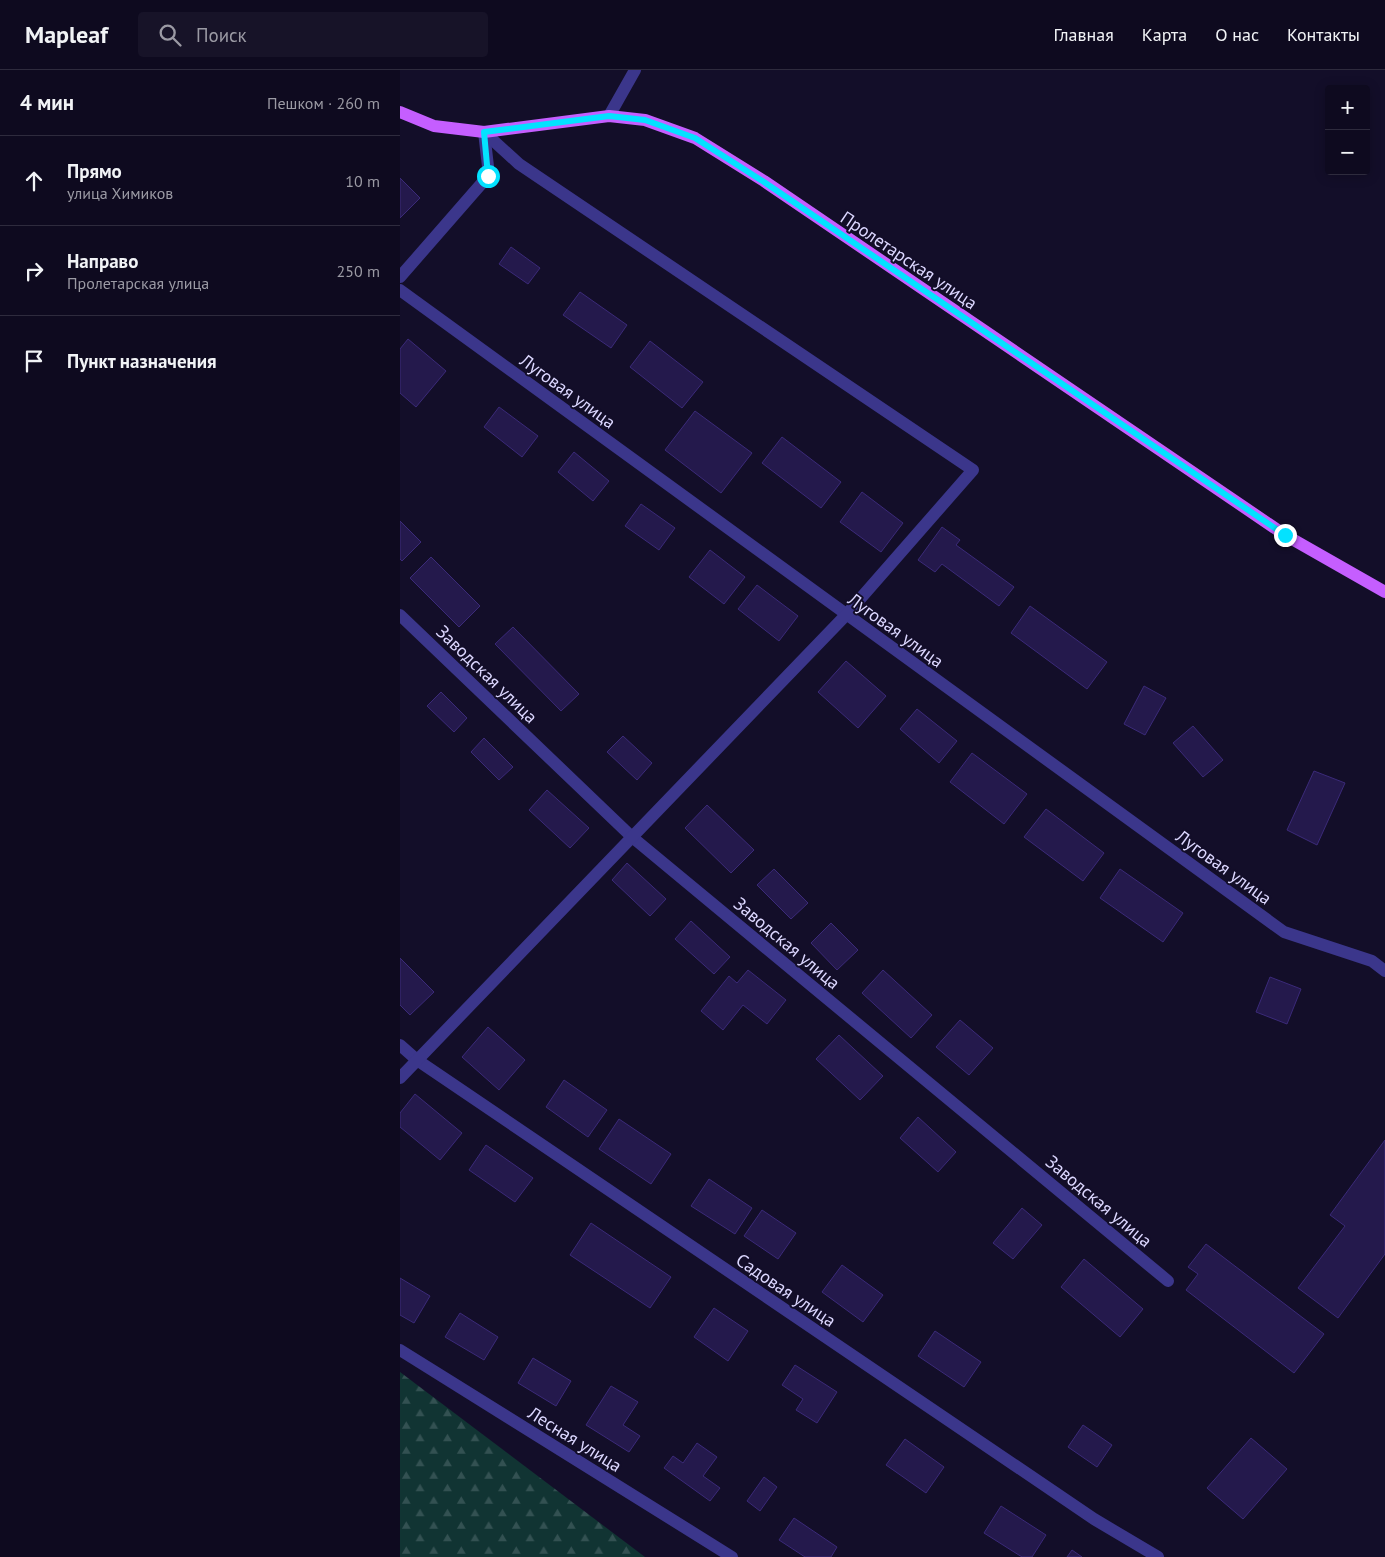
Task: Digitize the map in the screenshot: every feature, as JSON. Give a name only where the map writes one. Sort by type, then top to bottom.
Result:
[{"type":"main road","name":"Пролетарская улица","points":[[400,112],[434,126],[484,132],[609,116],[645,120],[695,138],[764,182],[1285,535],[1385,592]]},
{"type":"main road","points":[[1356,576],[1385,583]]},
{"type":"street","points":[[609,116],[635,70]]},
{"type":"street","points":[[400,277],[488,176],[484,132]]},
{"type":"street","points":[[400,1078],[846,615],[973,470],[519,164],[484,132]]},
{"type":"street","name":"Луговая улица","points":[[400,290],[1284,932],[1372,961],[1385,971]]},
{"type":"street","name":"Заводская улица","points":[[400,615],[632,837],[1168,1281]]},
{"type":"street","name":"Садовая улица","points":[[400,1045],[417,1060],[1094,1519],[1158,1557]]},
{"type":"street","name":"Лесная улица","points":[[400,1350],[732,1557]]},
{"type":"green space","points":[[400,1372],[645,1557],[400,1557]]},
{"type":"building","points":[[400,178],[420,198],[400,218]]},
{"type":"building","points":[[511,247],[540,268],[528,284],[499,264]]},
{"type":"building","points":[[580,292],[627,325],[611,348],[563,315]]},
{"type":"building","points":[[408,339],[446,371],[416,407],[400,393],[400,349]]},
{"type":"building","points":[[650,341],[703,382],[682,408],[630,367]]},
{"type":"building","points":[[499,407],[538,436],[522,457],[484,427]]},
{"type":"building","points":[[695,411],[752,453],[721,493],[665,450]]},
{"type":"building","points":[[782,437],[841,482],[821,508],[762,463]]},
{"type":"building","points":[[574,452],[609,481],[593,501],[558,472]]},
{"type":"building","points":[[862,492],[903,523],[881,552],[840,522]]},
{"type":"building","points":[[641,504],[675,528],[659,550],[625,526]]},
{"type":"building","points":[[400,521],[421,542],[402,561],[400,559]]},
{"type":"building","points":[[942,527],[960,540],[956,545],[1014,587],[999,606],[942,564],[935,572],[918,560]]},
{"type":"building","points":[[710,550],[745,577],[724,604],[689,577]]},
{"type":"building","points":[[431,557],[480,606],[459,627],[410,578]]},
{"type":"building","points":[[757,585],[798,616],[779,641],[738,609]]},
{"type":"building","points":[[1030,606],[1107,662],[1087,689],[1011,633]]},
{"type":"building","points":[[513,627],[579,694],[561,711],[495,644]]},
{"type":"building","points":[[846,661],[886,696],[858,728],[818,692]]},
{"type":"building","points":[[1144,686],[1166,698],[1145,735],[1124,724]]},
{"type":"building","points":[[441,692],[467,718],[454,732],[427,706]]},
{"type":"building","points":[[917,709],[957,741],[939,763],[900,729]]},
{"type":"building","points":[[1193,726],[1223,760],[1203,777],[1173,743]]},
{"type":"building","points":[[623,736],[652,763],[637,780],[607,752]]},
{"type":"building","points":[[484,738],[513,767],[499,780],[471,752]]},
{"type":"building","points":[[972,753],[1027,794],[1004,824],[950,782]]},
{"type":"building","points":[[1314,771],[1345,783],[1317,845],[1287,830]]},
{"type":"building","points":[[547,790],[589,828],[570,848],[529,810]]},
{"type":"building","points":[[707,805],[754,850],[731,873],[685,828]]},
{"type":"building","points":[[1046,809],[1104,853],[1083,881],[1024,837]]},
{"type":"building","points":[[627,863],[666,899],[650,916],[612,880]]},
{"type":"building","points":[[774,869],[808,903],[791,919],[757,885]]},
{"type":"building","points":[[1120,869],[1183,913],[1163,942],[1100,898]]},
{"type":"building","points":[[691,921],[730,957],[714,974],[675,939]]},
{"type":"building","points":[[831,923],[858,950],[837,970],[811,943]]},
{"type":"building","points":[[400,958],[434,992],[410,1015],[400,1005]]},
{"type":"building","points":[[748,970],[786,1000],[767,1024],[743,1005],[723,1030],[701,1011],[729,976],[737,983]]},
{"type":"building","points":[[883,970],[932,1015],[911,1038],[862,993]]},
{"type":"building","points":[[1270,977],[1301,989],[1287,1024],[1256,1012]]},
{"type":"building","points":[[960,1020],[993,1048],[969,1075],[936,1047]]},
{"type":"building","points":[[488,1027],[525,1060],[499,1090],[462,1057]]},
{"type":"building","points":[[839,1035],[883,1076],[860,1100],[816,1059]]},
{"type":"building","points":[[564,1080],[607,1110],[588,1137],[546,1107]]},
{"type":"building","points":[[415,1094],[462,1133],[440,1160],[400,1127],[400,1113]]},
{"type":"building","points":[[918,1117],[956,1152],[938,1172],[900,1138]]},
{"type":"building","points":[[619,1119],[671,1154],[651,1184],[599,1149]]},
{"type":"building","points":[[1385,1140],[1385,1254],[1338,1318],[1298,1288],[1345,1226],[1330,1215]]},
{"type":"building","points":[[486,1145],[533,1178],[515,1202],[469,1170]]},
{"type":"building","points":[[709,1179],[752,1208],[735,1234],[691,1206]]},
{"type":"building","points":[[1022,1208],[1042,1225],[1013,1259],[993,1243]]},
{"type":"building","points":[[762,1210],[796,1233],[778,1259],[744,1236]]},
{"type":"building","points":[[591,1223],[671,1277],[650,1308],[570,1255]]},
{"type":"building","points":[[1206,1244],[1324,1334],[1294,1373],[1186,1290],[1198,1274],[1188,1267]]},
{"type":"building","points":[[1084,1259],[1143,1309],[1120,1337],[1061,1287]]},
{"type":"building","points":[[842,1265],[883,1295],[863,1322],[822,1292]]},
{"type":"building","points":[[400,1278],[430,1296],[414,1323],[400,1315]]},
{"type":"building","points":[[714,1308],[748,1331],[728,1361],[694,1337]]},
{"type":"building","points":[[460,1313],[498,1337],[484,1360],[445,1337]]},
{"type":"building","points":[[935,1331],[981,1362],[964,1387],[918,1356]]},
{"type":"building","points":[[533,1358],[571,1381],[556,1406],[518,1383]]},
{"type":"building","points":[[795,1365],[837,1392],[817,1423],[796,1410],[803,1399],[782,1385]]},
{"type":"building","points":[[611,1386],[638,1402],[623,1425],[640,1436],[629,1452],[586,1425]]},
{"type":"building","points":[[1083,1425],[1112,1445],[1097,1467],[1068,1447]]},
{"type":"building","points":[[1251,1438],[1287,1469],[1243,1519],[1207,1488]]},
{"type":"building","points":[[905,1439],[944,1467],[926,1493],[886,1465]]},
{"type":"building","points":[[697,1443],[717,1457],[703,1476],[720,1488],[710,1501],[664,1468],[673,1456],[683,1463]]},
{"type":"building","points":[[764,1477],[777,1487],[760,1511],[747,1501]]},
{"type":"building","points":[[1001,1506],[1046,1535],[1032,1557],[1022,1557],[984,1533]]},
{"type":"building","points":[[794,1518],[837,1547],[831,1557],[805,1557],[779,1540]]},
{"type":"building","points":[[1072,1550],[1082,1557],[1067,1557]]},
{"type":"route","points":[[488,176],[484,132],[609,116],[645,120],[695,138],[764,182],[1285,535]]}]
